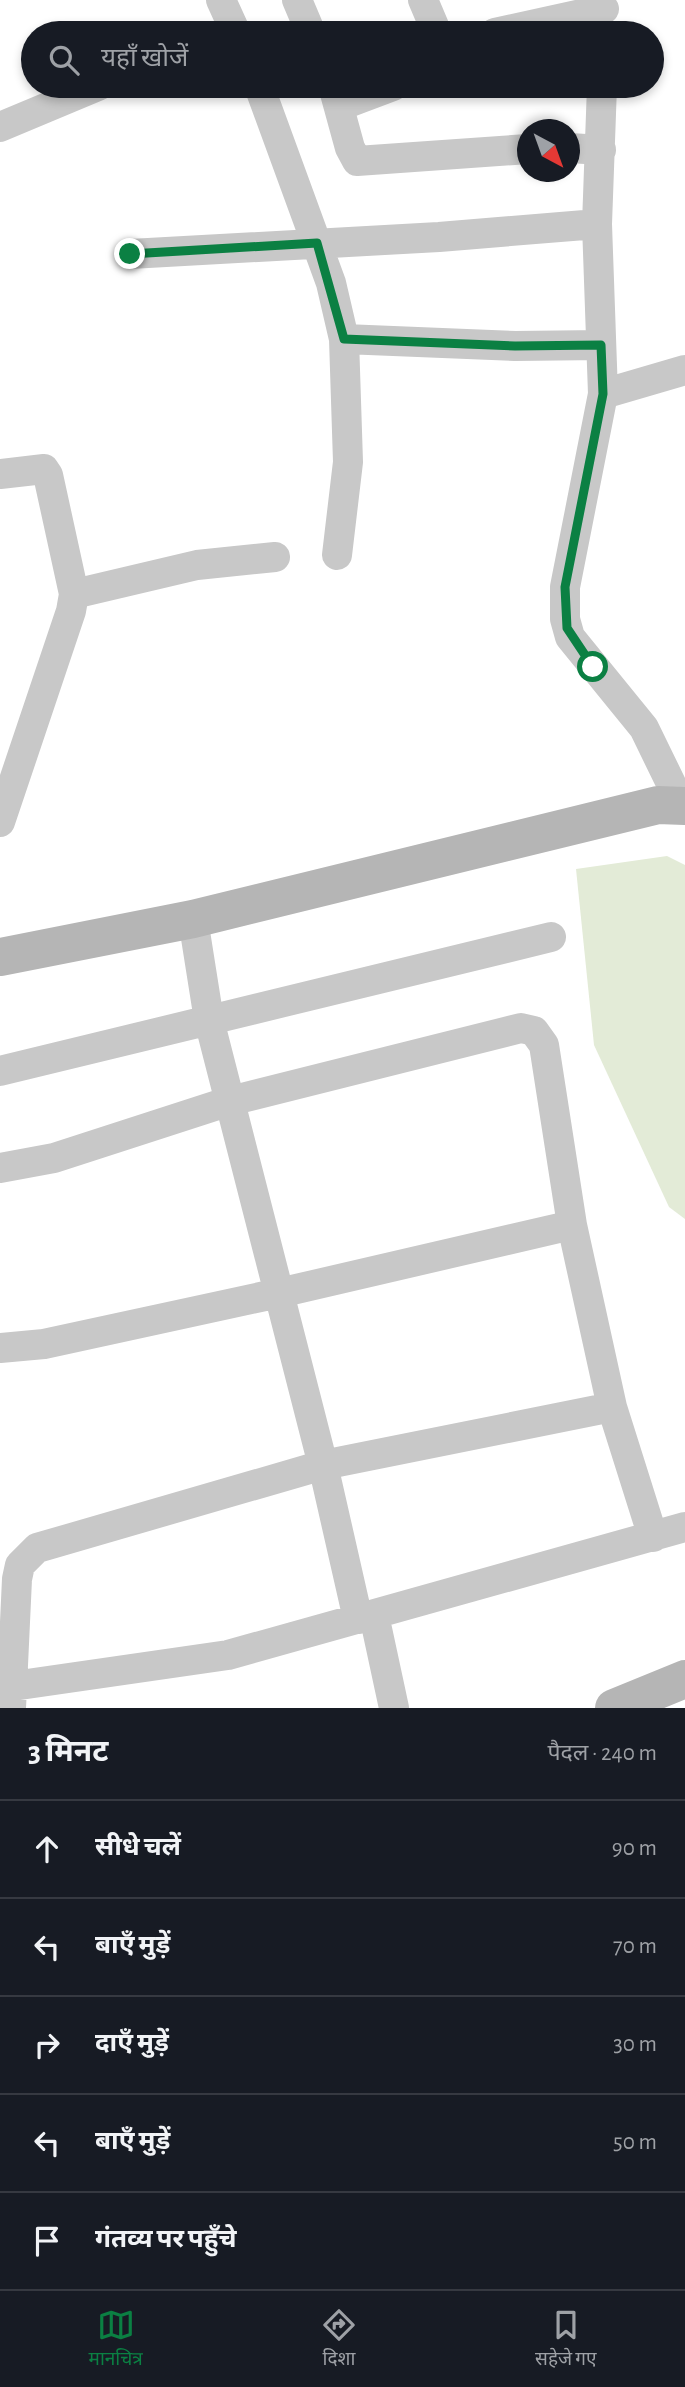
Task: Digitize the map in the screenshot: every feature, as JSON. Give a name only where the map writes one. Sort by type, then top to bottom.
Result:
[{"type":"street","points":[[297,0],[306,21]]},
{"type":"street","points":[[423,0],[432,21]]},
{"type":"street","points":[[524,21],[553,9],[604,14]]},
{"type":"street","points":[[0,127],[69,98]]},
{"type":"street","points":[[263,98],[317,243],[344,339],[348,451],[337,555]]},
{"type":"street","points":[[337,98],[350,148],[357,161],[517,150]]},
{"type":"street","points":[[0,957],[193,919],[658,805],[683,805],[644,728],[593,667],[567,628],[565,587],[603,394],[597,225],[602,98]]},
{"type":"street","points":[[580,149],[601,150]]},
{"type":"street","points":[[130,254],[439,237],[597,225]]},
{"type":"street","points":[[344,339],[489,345],[601,345]]},
{"type":"street","points":[[603,394],[685,370]]},
{"type":"street","points":[[0,474],[37,468],[44,469],[48,475],[74,594],[0,822]]},
{"type":"street","points":[[74,594],[197,565],[275,556]]},
{"type":"street","points":[[193,919],[209,1020],[323,1465],[394,1708]]},
{"type":"street","points":[[0,1070],[551,937]]},
{"type":"street","points":[[0,1168],[54,1158],[230,1101],[528,1028],[541,1037],[544,1045],[572,1225],[612,1407],[653,1537]]},
{"type":"street","points":[[0,1348],[44,1344],[572,1225]]},
{"type":"street","points":[[612,1407],[323,1465],[37,1548],[20,1565],[17,1579],[12,1697],[228,1655],[685,1527]]},
{"type":"street","points":[[614,1708],[685,1679]]},
{"type":"green space","points":[[667,856],[685,865],[685,1219],[669,1207],[594,1045],[576,869]]},
{"type":"route","points":[[130,254],[317,243],[331,283],[344,339],[515,346],[601,345],[603,394],[565,587],[565,619],[570,637],[593,667]]}]
